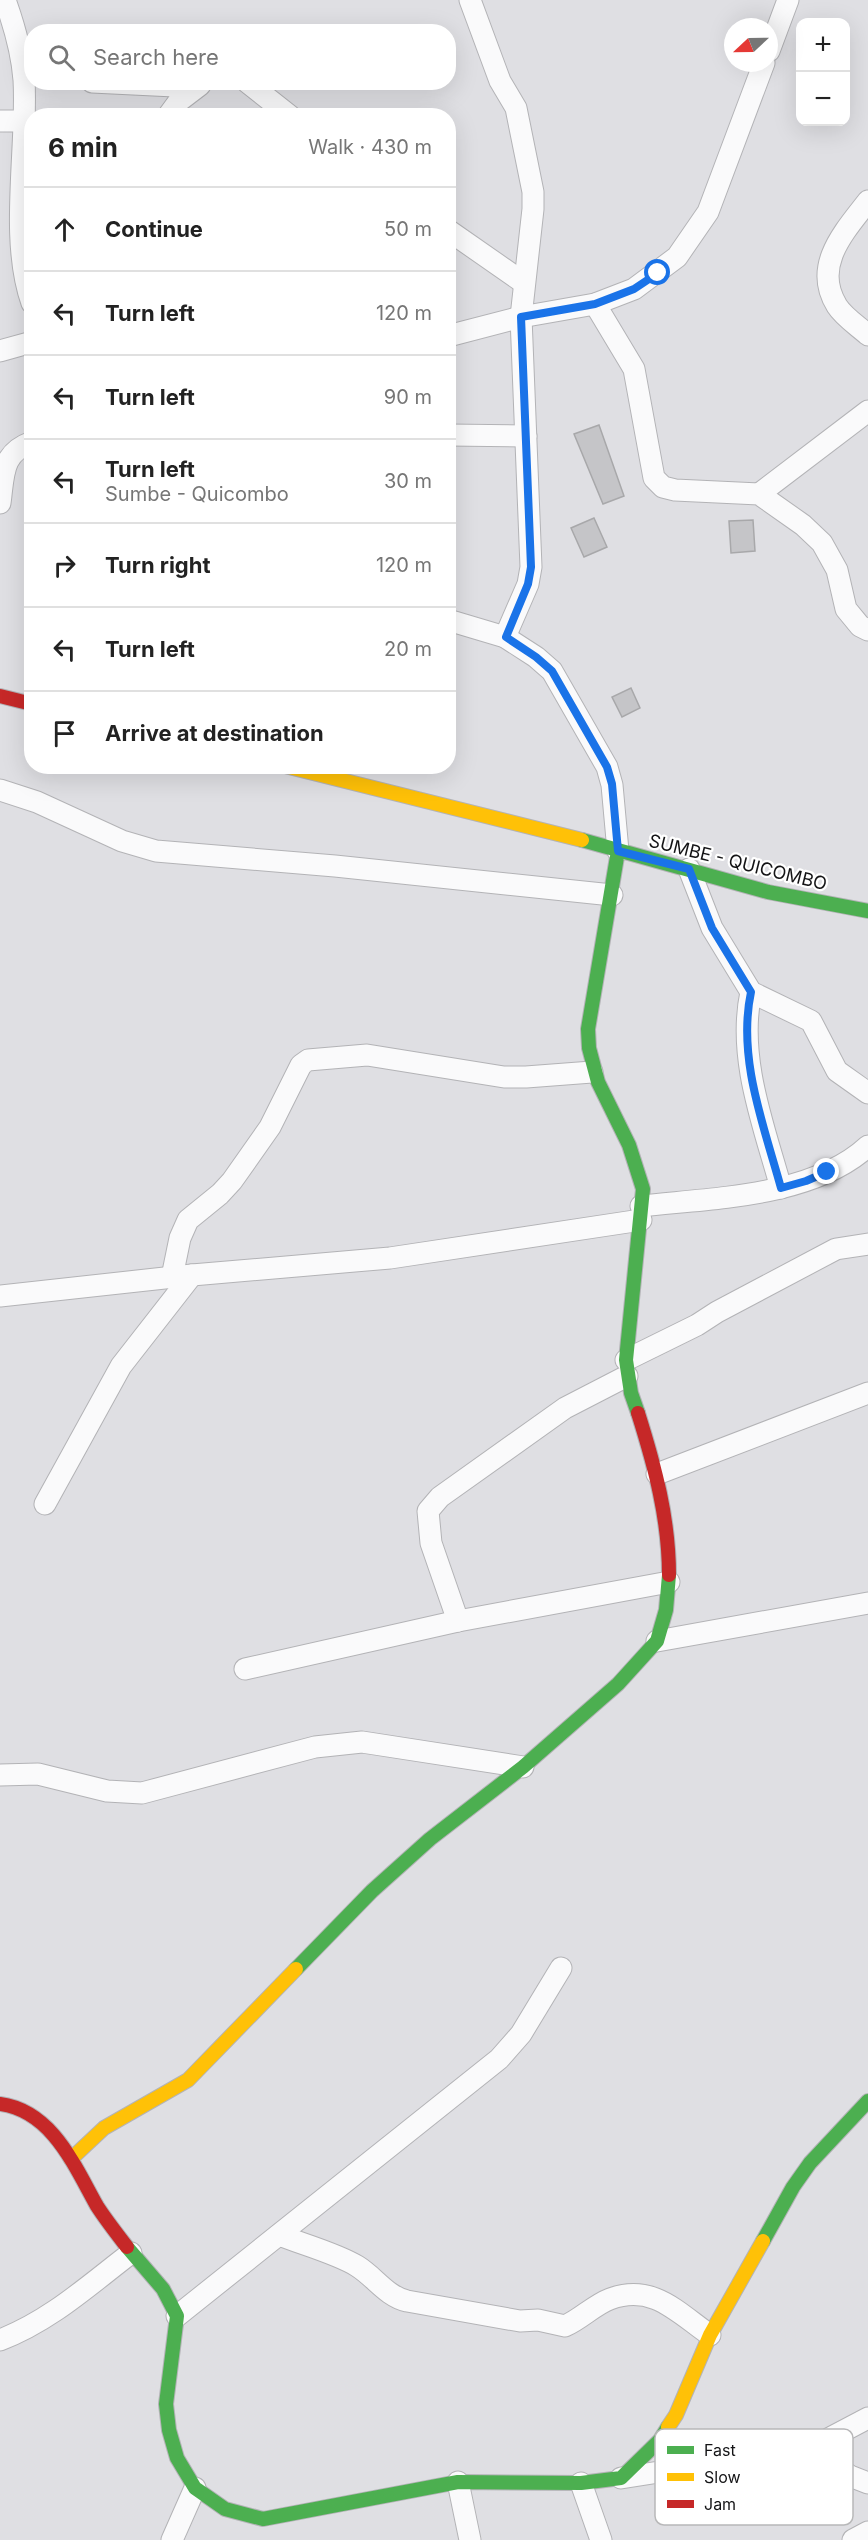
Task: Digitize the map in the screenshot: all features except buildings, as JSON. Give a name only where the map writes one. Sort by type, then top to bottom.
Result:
[{"type":"street","points":[[4,0],[24,64]]},
{"type":"street","points":[[470,0],[500,81],[516,108],[533,208],[521,317],[531,567],[528,584],[506,637]]},
{"type":"street","points":[[778,28],[789,0]]},
{"type":"street","points":[[456,334],[521,317],[595,304],[634,289],[677,257],[708,212],[761,72]]},
{"type":"street","points":[[25,108],[27,90]]},
{"type":"street","points":[[174,108],[193,90]]},
{"type":"street","points":[[257,90],[280,108]]},
{"type":"street","points":[[24,113],[24,256]]},
{"type":"street","points":[[0,121],[23,121]]},
{"type":"street","points":[[868,201],[837,244],[826,268],[830,290],[837,308],[868,335]]},
{"type":"street","points":[[456,236],[524,283]]},
{"type":"street","points":[[595,304],[634,369],[654,478],[663,487],[675,490],[759,494],[803,525],[822,543],[837,570],[846,609],[860,626],[868,630]]},
{"type":"street","points":[[0,351],[24,344]]},
{"type":"street","points":[[759,494],[868,411]]},
{"type":"street","points":[[456,435],[526,436]]},
{"type":"street","points":[[0,503],[9,457],[18,447],[24,445]]},
{"type":"street","points":[[71,2159],[104,2128],[188,2080],[372,1891],[430,1839],[523,1767],[618,1684],[657,1641],[666,1610],[669,1545],[657,1474],[626,1368],[643,1189],[637,1163],[592,1072],[587,1051],[588,1029],[618,851],[612,784],[607,767],[552,671],[506,637],[456,622]]},
{"type":"street","points":[[0,696],[24,702]]},
{"type":"street","name":"SUMBE - QUICOMBO","points":[[316,774],[689,869],[768,892],[868,911]]},
{"type":"street","points":[[0,790],[37,802],[122,841],[156,851],[335,866],[612,896]]},
{"type":"street","points":[[689,869],[712,928],[751,992],[811,1021],[837,1071],[868,1093]]},
{"type":"street","points":[[751,992],[746,1017],[754,1093],[781,1188]]},
{"type":"street","points":[[45,1504],[121,1366],[182,1276],[180,1238],[188,1220],[232,1181],[270,1127],[301,1065],[308,1060],[367,1055],[504,1077],[592,1072]]},
{"type":"street","points":[[0,1296],[182,1276],[390,1258],[781,1188],[827,1172],[860,1154],[868,1146]]},
{"type":"street","points":[[458,1621],[431,1544],[428,1511],[440,1497],[565,1408],[717,1312],[836,1249],[868,1244]]},
{"type":"street","points":[[657,1474],[868,1393]]},
{"type":"street","points":[[246,1669],[458,1621],[669,1582]]},
{"type":"street","points":[[657,1641],[868,1603]]},
{"type":"street","points":[[0,1775],[38,1774],[107,1791],[142,1793],[315,1747],[351,1743],[523,1767]]},
{"type":"street","points":[[177,2316],[498,2059],[521,2034],[561,1968]]},
{"type":"street","points":[[0,2085],[7,2105],[45,2124],[71,2159],[99,2209],[131,2253],[163,2289],[177,2316],[166,2404],[177,2458],[195,2488],[225,2509],[263,2519],[458,2482],[581,2483],[655,2473]]},
{"type":"street","points":[[667,2429],[676,2415],[710,2335],[793,2187],[810,2163],[868,2102]]},
{"type":"street","points":[[279,2235],[353,2263],[398,2298],[520,2321],[538,2320],[566,2326],[609,2300],[633,2294],[655,2297],[710,2335]]},
{"type":"street","points":[[0,2340],[24,2331],[43,2320],[131,2253]]},
{"type":"street","points":[[847,2429],[868,2418]]},
{"type":"street","points":[[621,2478],[655,2445]]},
{"type":"street","points":[[853,2477],[868,2483]]},
{"type":"street","points":[[458,2482],[470,2540]]},
{"type":"street","points":[[581,2483],[602,2540]]},
{"type":"street","points":[[172,2540],[195,2488]]},
{"type":"street","points":[[854,2540],[868,2532]]},
{"type":"traffic: fast","points":[[582,840],[768,892],[868,911]]},
{"type":"traffic: fast","points":[[618,851],[588,1029],[589,1048],[598,1082],[629,1145],[643,1189],[626,1360],[631,1393],[638,1413]]},
{"type":"traffic: fast","points":[[296,1969],[372,1891],[430,1839],[523,1767],[618,1684],[657,1641],[666,1610],[669,1575]]},
{"type":"traffic: fast","points":[[763,2241],[793,2187],[810,2163],[868,2101]]},
{"type":"traffic: fast","points":[[127,2247],[163,2289],[177,2316],[166,2404],[169,2430],[177,2458],[195,2488],[225,2509],[263,2519],[458,2482],[581,2483],[621,2478],[655,2445]]},
{"type":"traffic: slow","points":[[317,774],[582,840]]},
{"type":"traffic: slow","points":[[71,2159],[104,2128],[188,2080],[296,1969]]},
{"type":"traffic: slow","points":[[668,2427],[676,2415],[710,2335],[763,2241]]},
{"type":"traffic: jam","points":[[0,696],[24,702]]},
{"type":"traffic: jam","points":[[638,1413],[664,1513],[669,1575]]},
{"type":"traffic: jam","points":[[0,2104],[34,2117],[59,2142],[97,2206],[127,2247]]},
{"type":"route","points":[[658,273],[634,289],[595,304],[521,317],[531,567],[528,584],[506,637],[552,671],[607,767],[612,784],[618,851],[689,869],[712,928],[751,992],[746,1017],[754,1093],[781,1188],[827,1172]]}]
